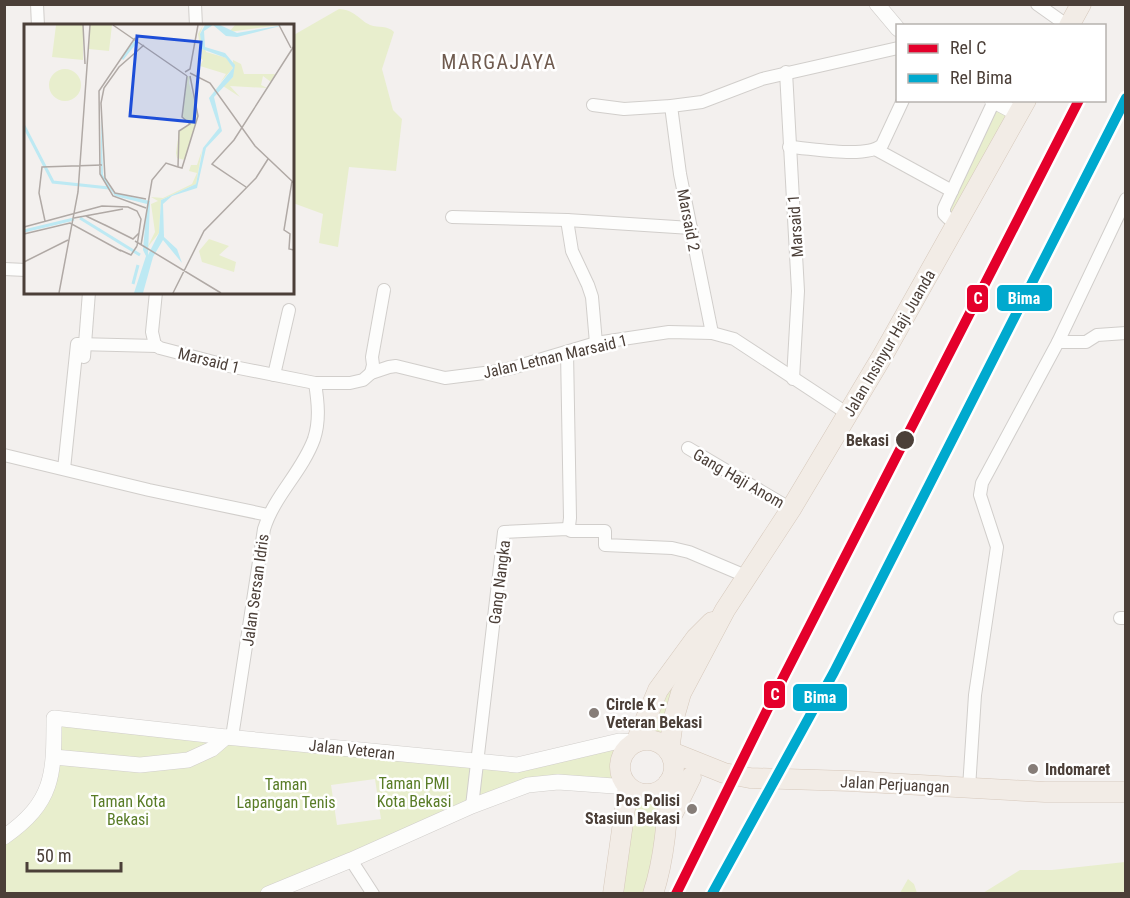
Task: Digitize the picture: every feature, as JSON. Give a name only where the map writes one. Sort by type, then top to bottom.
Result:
[{"type":"main road","points":[[1070,24],[1081,4]]},
{"type":"main road","name":"Jalan Insinyur Haji Juanda","points":[[669,751],[673,721],[681,693],[725,610],[748,577],[848,414],[1022,107]]},
{"type":"main road","name":"Jalan Insinyur Haji Juanda","points":[[636,741],[658,690],[696,638],[725,610]]},
{"type":"main road","points":[[653,894],[667,825],[670,781],[674,764],[669,751],[662,744],[652,740],[636,741],[625,749],[619,763],[621,777],[627,787],[640,794],[653,794],[670,781],[724,773]]},
{"type":"main road","name":"Jalan Perjuangan","points":[[669,751],[724,773],[750,778],[1045,792],[1125,792]]},
{"type":"main road","points":[[667,825],[692,777]]},
{"type":"main road","points":[[614,894],[627,787]]},
{"type":"street","points":[[37,4],[38,24]]},
{"type":"street","points":[[195,4],[196,24]]},
{"type":"street","points":[[877,4],[896,28]]},
{"type":"street","points":[[1037,4],[1066,24]]},
{"type":"street","points":[[593,105],[624,109],[702,102],[786,72],[896,48]]},
{"type":"street","name":"Marsaid 1","points":[[786,72],[798,291],[793,379]]},
{"type":"street","points":[[877,150],[882,145],[902,102]]},
{"type":"street","points":[[958,223],[944,214],[944,208],[993,102]]},
{"type":"street","points":[[998,102],[1022,107]]},
{"type":"street","name":"Marsaid 2","points":[[670,106],[680,174],[712,333]]},
{"type":"street","points":[[789,147],[863,152],[877,150],[952,191]]},
{"type":"street","points":[[969,788],[975,695],[997,547],[980,495],[982,483],[1058,342],[1125,199]]},
{"type":"street","points":[[452,218],[567,220],[691,228]]},
{"type":"street","points":[[567,220],[572,251],[592,297],[596,343]]},
{"type":"street","points":[[4,269],[24,270]]},
{"type":"street","points":[[372,373],[372,357],[384,290]]},
{"type":"street","points":[[84,357],[89,294]]},
{"type":"street","name":"Marsaid 1","points":[[156,294],[152,332],[157,346],[229,366],[315,383]]},
{"type":"street","points":[[274,375],[289,310]]},
{"type":"street","name":"Jalan Letnan Marsaid 1","points":[[315,383],[357,382],[389,366],[433,376],[454,378],[512,368],[596,343],[669,332],[712,333],[734,339],[848,414]]},
{"type":"street","points":[[1058,342],[1086,342],[1097,334],[1125,333]]},
{"type":"street","points":[[64,469],[77,344],[157,346]]},
{"type":"street","points":[[567,352],[570,518],[567,529],[605,531],[605,546],[672,548],[748,577]]},
{"type":"street","name":"Jalan Sersan Idris","points":[[229,737],[251,623],[264,529],[268,515],[314,439],[318,417],[315,383]]},
{"type":"street","name":"Gang Haji Anom","points":[[688,448],[791,508]]},
{"type":"street","points":[[4,455],[268,515]]},
{"type":"street","name":"Gang Nangka","points":[[477,763],[504,532],[567,529]]},
{"type":"street","name":"Jalan Veteran","points":[[4,837],[25,823],[40,804],[52,775],[54,718],[477,763],[517,765],[619,741],[636,741]]},
{"type":"street","points":[[54,757],[140,765],[188,760],[212,749],[229,737]]},
{"type":"street","points":[[557,757],[549,767],[551,776],[558,782]]},
{"type":"street","points":[[472,806],[477,763]]},
{"type":"street","points":[[268,894],[528,784],[558,782],[627,787]]},
{"type":"street","points":[[351,860],[373,894]]},
{"type":"green space","points":[[339,9],[353,13],[370,25],[394,32],[382,69],[393,110],[402,119],[396,171],[349,167],[338,247],[319,243],[323,214],[294,203],[294,35]]},
{"type":"green space","points":[[994,102],[1018,114],[958,223],[944,208]]},
{"type":"green space","points":[[696,638],[662,744],[650,740],[639,740],[630,745],[620,762],[620,772],[624,782],[633,790],[646,794],[660,790],[653,893],[613,893],[627,787],[540,782],[268,893],[5,893],[4,837],[40,804],[54,718],[517,765],[636,741]],"holes":[[[375,779],[381,819],[337,825],[331,785]]]},
{"type":"green space","points":[[1125,862],[1125,893],[983,893],[1020,870],[1052,870]]},
{"type":"green space","points":[[908,879],[914,884],[917,893],[900,893]]},
{"type":"rail line","name":"Bima","points":[[712,894],[834,672],[1126,98]]},
{"type":"rail line","name":"C","points":[[676,894],[783,678],[1078,102]]},
{"type":"place","name":"Bekasi","points":[[905,440]]},
{"type":"place","name":"Circle K - Veteran Bekasi","points":[[594,713]]},
{"type":"place","name":"Indomaret","points":[[1033,769]]},
{"type":"place","name":"Pos Polisi Stasiun Bekasi","points":[[692,809]]},
{"type":"district","name":"MARGAJAYA","points":[[499,62]]},
{"type":"park label","name":"Taman PMI Kota Bekasi","points":[[414,792]]},
{"type":"park label","name":"Taman Lapangan Tenis","points":[[286,793]]},
{"type":"park label","name":"Taman Kota Bekasi","points":[[128,810]]}]
